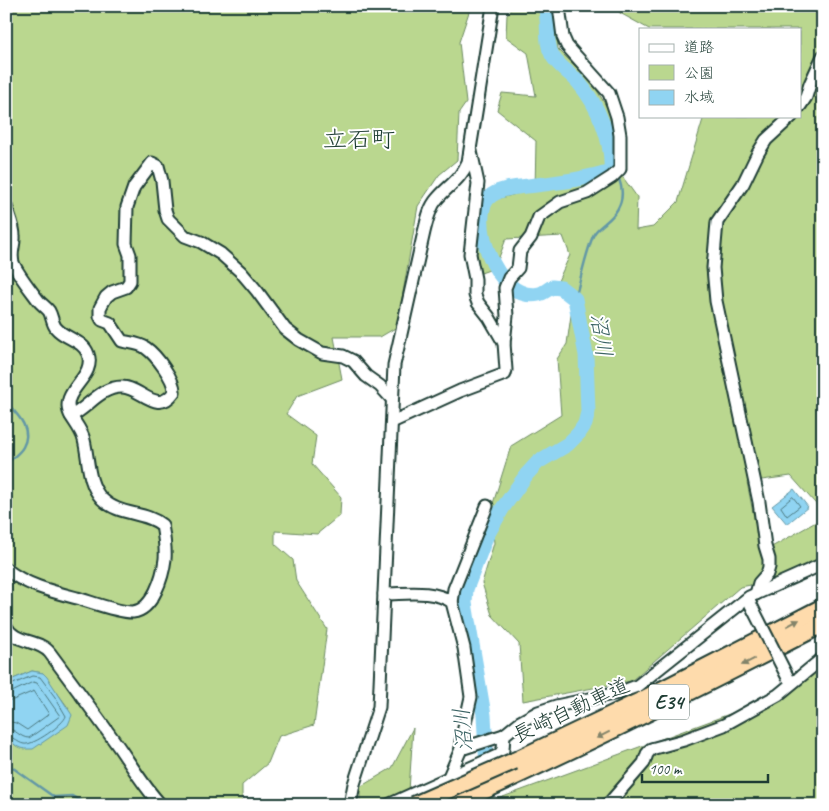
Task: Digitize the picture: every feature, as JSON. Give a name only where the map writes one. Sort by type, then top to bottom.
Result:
[{"type":"highway","name":"長崎自動車道","points":[[416,801],[514,761],[636,703],[823,607]]},
{"type":"highway","name":"長崎自動車道","points":[[452,805],[513,778],[659,707],[823,624]]},
{"type":"street","points":[[350,805],[354,784],[379,707],[394,365],[430,211],[436,200],[464,172],[470,150],[493,6]]},
{"type":"street","points":[[392,422],[460,391],[504,374],[506,370],[504,344],[507,316],[507,283],[518,268],[520,251],[532,237],[539,217],[560,202],[587,193],[612,177],[620,169],[620,135],[617,117],[609,93],[567,46],[563,37],[559,6]]},
{"type":"street","points":[[802,103],[823,56]]},
{"type":"street","points":[[790,118],[766,140],[743,184],[717,222],[713,268],[716,301],[758,494],[765,546],[769,559],[767,574],[759,583],[752,598],[790,681]]},
{"type":"street","points":[[470,150],[478,183],[470,254],[475,279],[475,295],[504,344]]},
{"type":"street","points":[[71,416],[98,395],[110,389],[122,387],[134,390],[145,398],[155,401],[163,401],[171,397],[174,392],[172,379],[147,349],[140,345],[122,341],[110,323],[102,320],[100,316],[100,308],[106,297],[112,292],[126,287],[130,281],[130,255],[126,244],[126,206],[134,187],[152,163],[158,166],[168,219],[185,236],[210,246],[234,266],[257,291],[285,328],[299,340],[322,353],[343,356],[353,361],[366,376],[380,386],[392,399]]},
{"type":"street","points":[[6,206],[14,237],[11,253],[13,264],[39,301],[49,311],[56,328],[64,335],[77,341],[88,354],[89,364],[87,372],[75,386],[69,400],[68,410],[84,437],[91,479],[102,499],[120,511],[155,519],[162,525],[165,560],[156,593],[151,602],[142,609],[133,612],[51,591],[27,581],[6,569]]},
{"type":"street","points":[[448,779],[461,749],[461,741],[471,697],[464,648],[452,602],[454,589],[486,506]]},
{"type":"street","points":[[461,749],[499,737],[538,712],[556,706],[618,693],[638,686],[752,598],[823,564]]},
{"type":"street","points":[[384,594],[435,594],[444,596],[452,602]]},
{"type":"street","points":[[6,626],[15,637],[49,651],[149,792],[161,805]]},
{"type":"street","points":[[606,805],[644,763],[651,749],[684,740],[724,725],[778,695],[790,681],[823,658]]},
{"type":"street","points":[[388,805],[416,801],[448,779],[499,755],[502,750],[499,737]]},
{"type":"green space","points":[[6,6],[471,6],[459,42],[466,103],[459,113],[457,160],[439,175],[418,206],[397,327],[380,337],[334,337],[342,379],[297,396],[286,414],[316,436],[312,464],[341,497],[340,515],[317,534],[275,531],[275,544],[293,560],[296,581],[327,629],[314,725],[279,736],[268,763],[242,785],[242,805],[6,805],[6,738],[18,747],[69,709],[43,673],[32,671],[6,682]]},
{"type":"green space","points":[[514,6],[552,6],[556,15],[558,49],[594,85],[609,111],[617,169],[637,197],[636,230],[653,227],[678,202],[703,118],[802,118],[802,28],[647,28],[620,13],[615,6],[823,6],[823,512],[791,476],[747,482],[761,553],[823,518],[823,560],[767,582],[740,587],[631,681],[523,701],[519,644],[492,615],[482,583],[494,543],[491,510],[511,446],[561,415],[557,359],[567,344],[572,308],[557,283],[570,255],[563,236],[506,239],[495,268],[478,274],[474,238],[478,204],[535,189],[536,141],[497,110],[502,93],[536,96],[528,53],[506,37],[507,14]]},
{"type":"green space","points":[[823,663],[823,805],[481,805],[784,694]]},
{"type":"green space","points":[[413,728],[409,791],[377,805],[360,805],[360,787],[392,768]]},
{"type":"water","points":[[794,489],[808,507],[787,524],[772,506]]},
{"type":"water","points":[[32,671],[43,673],[47,677],[72,715],[68,725],[33,749],[25,749],[18,747],[6,738],[6,682]]},
{"type":"waterway","name":"沼川","points":[[484,772],[487,768],[484,715],[465,603],[466,589],[486,537],[502,509],[538,462],[568,444],[579,433],[585,424],[588,412],[586,355],[575,299],[561,288],[552,287],[539,294],[523,293],[509,285],[498,271],[489,254],[483,236],[482,219],[484,204],[492,195],[508,189],[574,180],[611,171],[610,148],[598,113],[576,79],[557,63],[552,55],[545,6]]},
{"type":"waterway","points":[[575,299],[594,234],[611,217],[621,202],[622,190],[618,177]]},
{"type":"waterway","points":[[6,402],[23,423],[26,434],[26,440],[22,449],[6,464]]},
{"type":"waterway","points":[[6,763],[54,797],[72,796],[88,805]]},
{"type":"district","name":"立石町","points":[[359,139]]}]
